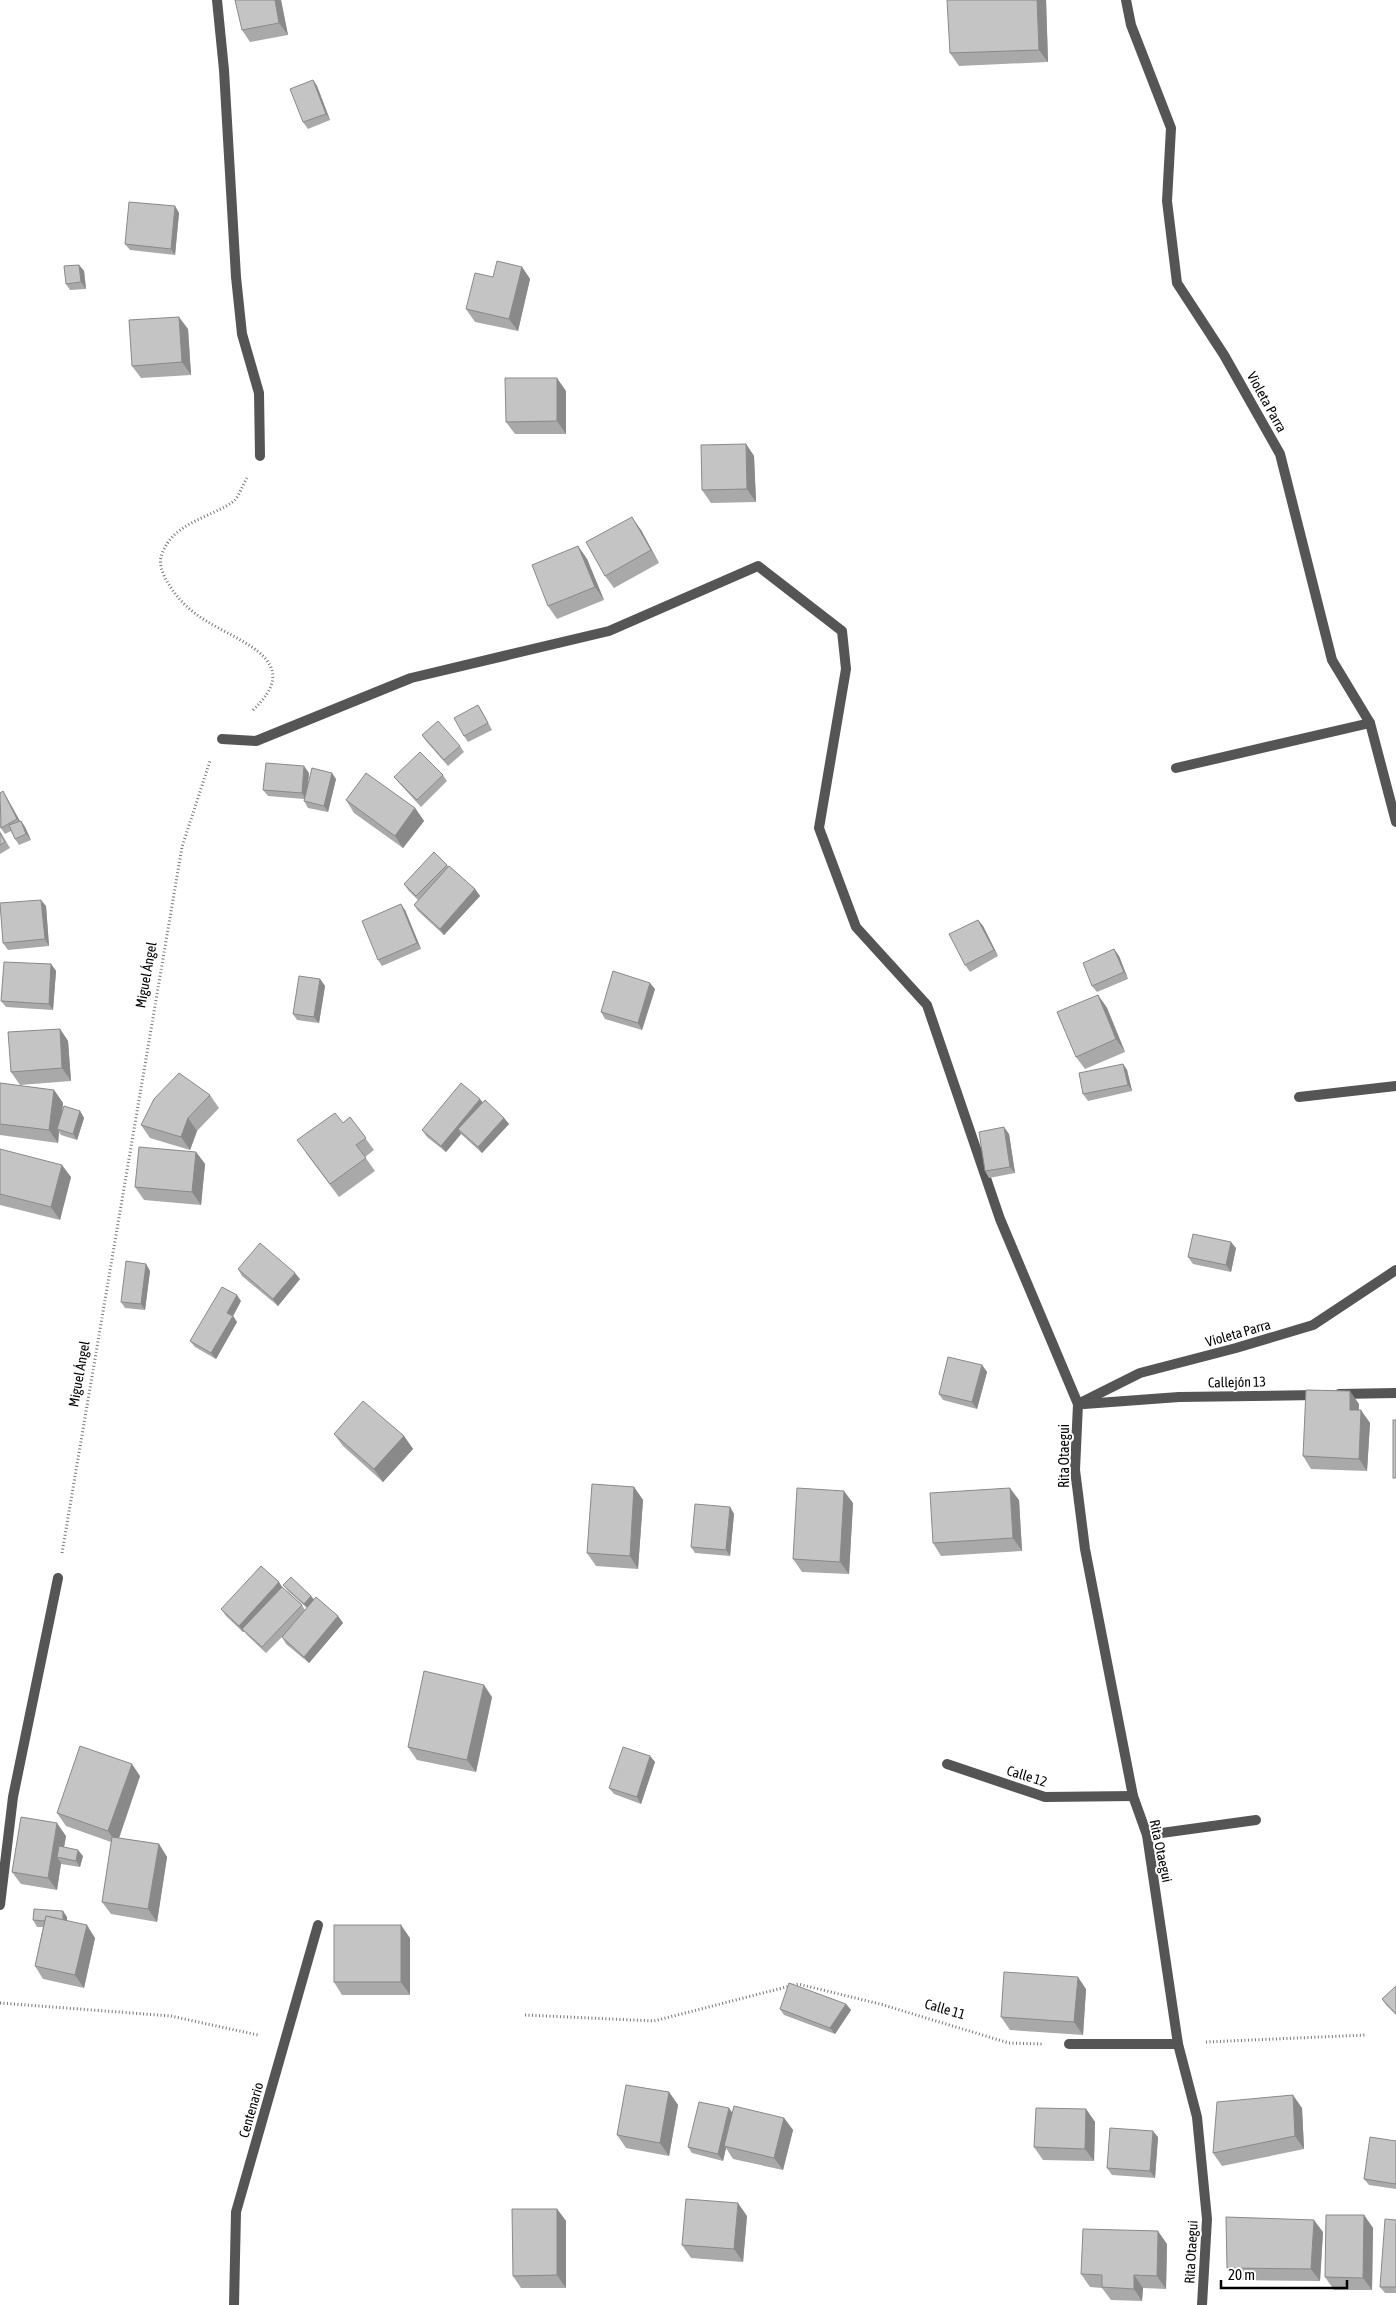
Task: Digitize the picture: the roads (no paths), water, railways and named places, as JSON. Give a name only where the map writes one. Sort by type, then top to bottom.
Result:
[{"type":"street","points":[[217,0],[224,70],[236,277],[242,334],[259,393],[260,456]]},
{"type":"street","name":"Violeta Parra","points":[[1126,0],[1131,25],[1170,128],[1167,201],[1177,283],[1224,355],[1280,454],[1332,660],[1370,723],[1396,822]]},
{"type":"street","points":[[222,739],[256,741],[411,678],[609,631],[758,566],[842,630],[846,669],[819,828],[856,927],[927,1005],[1000,1218],[1078,1404]]},
{"type":"street","points":[[1176,768],[1370,723]]},
{"type":"street","points":[[1299,1097],[1396,1086]]},
{"type":"street","name":"Violeta Parra","points":[[1078,1404],[1140,1373],[1236,1348],[1313,1325],[1396,1270]]},
{"type":"street","name":"Callejón 13","points":[[1078,1404],[1179,1397],[1396,1394]]},
{"type":"street","name":"Rita Otaegui","points":[[1078,1404],[1075,1470],[1084,1549],[1133,1796],[1147,1835],[1178,2044],[1197,2117],[1207,2219],[1202,2305]]},
{"type":"street","points":[[0,1905],[13,1797],[58,1578]]},
{"type":"street","name":"Calle 12","points":[[947,1764],[1045,1797],[1133,1796]]},
{"type":"street","points":[[1147,1835],[1256,1820]]},
{"type":"street","name":"Centenario","points":[[234,2305],[236,2212],[318,1925]]},
{"type":"street","points":[[1069,2044],[1178,2044]]}]
